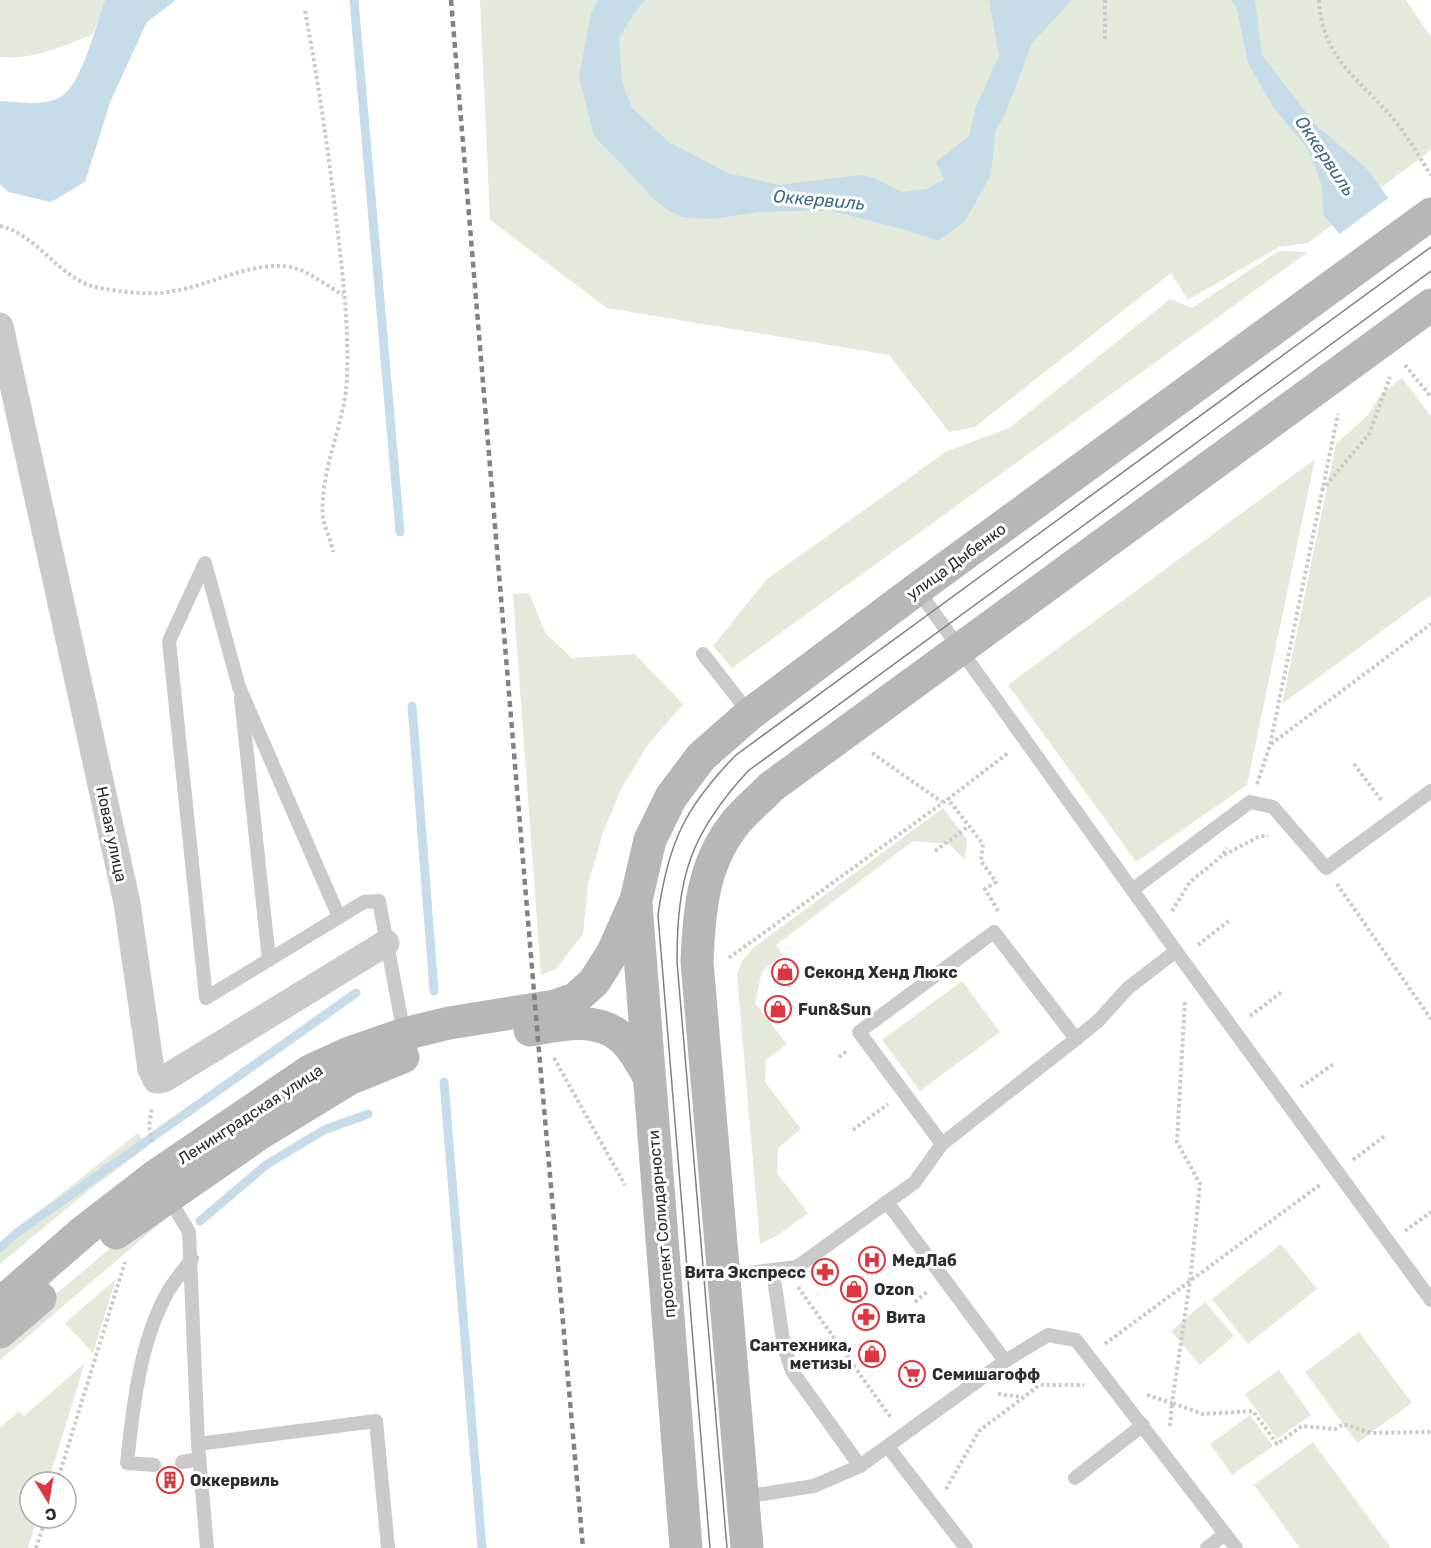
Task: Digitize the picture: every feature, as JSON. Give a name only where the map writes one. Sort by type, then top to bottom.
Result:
[{"type":"main road","name":"улица Дыбенко","points":[[636,900],[650,840],[671,798],[701,757],[750,714],[917,589],[1431,214]]},
{"type":"main road","points":[[747,1548],[697,962],[699,918],[709,867],[733,826],[771,787],[1431,305]]},
{"type":"main road","points":[[574,1011],[613,952],[636,900]]},
{"type":"main road","name":"проспект Солидарности","points":[[636,900],[686,1548]]},
{"type":"main road","name":"Ленинградская улица","points":[[0,1332],[118,1231],[161,1187],[310,1071],[349,1053],[406,1045],[452,1044],[574,1011],[627,1042],[648,1075]]},
{"type":"main road","name":"Ленинградская улица","points":[[0,1304],[84,1231],[161,1187]]},
{"type":"street","name":"Новая улица","points":[[0,326],[124,892],[151,1069],[156,1080],[164,1079],[386,943]]},
{"type":"lane","points":[[339,917],[240,687],[205,563],[169,641],[206,999],[364,902],[379,901],[406,1045]]},
{"type":"lane","points":[[917,589],[1131,890],[1431,1300]]},
{"type":"lane","points":[[703,654],[750,714]]},
{"type":"lane","points":[[240,687],[269,960]]},
{"type":"lane","points":[[1131,890],[1250,802],[1273,807],[1326,868],[1431,791]]},
{"type":"lane","points":[[942,1144],[859,1032],[994,932],[1076,1039]]},
{"type":"lane","points":[[723,1276],[779,1271],[796,1267],[914,1183],[942,1144],[1099,1020],[1128,988],[1178,955]]},
{"type":"lane","points":[[161,1187],[180,1213],[189,1232],[192,1259],[198,1444],[207,1548]]},
{"type":"lane","points":[[887,1202],[1005,1361]]},
{"type":"lane","points":[[154,1465],[127,1463],[134,1397],[153,1323],[165,1295],[192,1259]]},
{"type":"lane","points":[[779,1271],[784,1347],[792,1371],[860,1466]]},
{"type":"lane","points":[[742,1497],[814,1486],[860,1466],[1005,1361],[1048,1335],[1076,1340],[1236,1548]]},
{"type":"lane","points":[[198,1444],[376,1421],[388,1548]]},
{"type":"lane","points":[[1075,1478],[1143,1425]]},
{"type":"lane","points":[[888,1447],[966,1548]]},
{"type":"lane","points":[[182,1462],[199,1459]]},
{"type":"lane","points":[[1208,1548],[1225,1534]]},
{"type":"path","points":[[1104,0],[1105,39]]},
{"type":"path","points":[[1319,0],[1320,20],[1329,45],[1347,71],[1397,124],[1431,175]]},
{"type":"path","points":[[305,11],[321,96],[344,295],[347,376],[344,407],[325,481],[323,513],[323,521],[331,536],[333,552]]},
{"type":"path","points":[[0,226],[22,236],[81,281],[97,288],[155,293],[174,291],[223,276],[272,267],[292,267],[344,295]]},
{"type":"path","points":[[1405,365],[1431,397]]},
{"type":"path","points":[[1320,492],[1370,434],[1390,377],[1381,383]]},
{"type":"path","points":[[1328,421],[1346,408]]},
{"type":"path","points":[[1223,855],[1250,802],[1270,745],[1320,492],[1338,414]]},
{"type":"path","points":[[1270,745],[1431,624]]},
{"type":"path","points":[[726,960],[948,799],[1025,740]]},
{"type":"path","points":[[862,760],[882,746]]},
{"type":"path","points":[[872,753],[942,802]]},
{"type":"path","points":[[1354,764],[1395,818]]},
{"type":"path","points":[[948,799],[983,844],[981,861],[996,882],[986,889]]},
{"type":"path","points":[[935,851],[969,826]]},
{"type":"path","points":[[1160,930],[1190,882],[1223,855],[1260,836],[1296,834]]},
{"type":"path","points":[[1326,868],[1431,1018]]},
{"type":"path","points":[[1167,1457],[1200,1184],[1177,1142],[1186,1013],[1178,955],[1231,920]]},
{"type":"path","points":[[1233,1030],[1283,991]]},
{"type":"path","points":[[549,1049],[631,1195]]},
{"type":"path","points":[[1284,1099],[1335,1063]]},
{"type":"path","points":[[853,1130],[904,1092]]},
{"type":"path","points":[[149,1126],[152,1145]]},
{"type":"path","points":[[1089,1356],[1386,1135]]},
{"type":"path","points":[[1389,1243],[1431,1212]]},
{"type":"path","points":[[61,1470],[126,1260]]},
{"type":"path","points":[[779,1271],[904,1435]]},
{"type":"path","points":[[935,1508],[979,1431],[1039,1385],[1112,1385]]},
{"type":"path","points":[[1172,1402],[1203,1414],[1253,1411],[1277,1444],[1302,1426],[1335,1429],[1343,1424],[1371,1433],[1431,1432]]},
{"type":"path","points":[[36,1548],[42,1530]]},
{"type":"green space","points":[[0,0],[105,0],[93,34],[48,52],[24,57],[0,57]]},
{"type":"green space","points":[[480,0],[1406,0],[1431,37],[1431,150],[1308,243],[1279,247],[1188,300],[1171,273],[975,427],[949,432],[889,355],[607,308],[490,220]]},
{"type":"green space","points":[[1279,251],[1308,252],[732,668],[713,646],[767,579],[947,451],[1009,428],[1170,299],[1192,308]]},
{"type":"green space","points":[[1402,378],[1431,416],[1431,595],[1282,704],[1336,444],[1368,415],[1381,394]]},
{"type":"green space","points":[[1315,459],[1247,785],[1136,862],[1008,685]]},
{"type":"green space","points":[[529,593],[546,634],[572,658],[635,654],[683,704],[647,746],[621,789],[603,833],[588,885],[583,934],[556,969],[541,975],[513,594]]},
{"type":"green space","points":[[943,808],[967,839],[965,860],[949,844],[913,841],[776,945],[783,955],[762,971],[755,1003],[787,1044],[766,1060],[765,1082],[801,1129],[778,1148],[777,1173],[808,1213],[778,1235],[760,1244],[737,975],[742,961],[753,948]]},
{"type":"green space","points":[[962,981],[1000,1032],[920,1091],[882,1040]]},
{"type":"green space","points":[[138,1133],[147,1147],[88,1191],[0,1264],[0,1242]]},
{"type":"green space","points":[[145,1219],[164,1220],[0,1360],[0,1341]]},
{"type":"green space","points":[[1281,1244],[1317,1289],[1248,1344],[1212,1299]]},
{"type":"green space","points":[[116,1279],[93,1353],[65,1323]]},
{"type":"green space","points":[[1205,1302],[1234,1336],[1200,1365],[1171,1331]]},
{"type":"green space","points":[[1359,1332],[1412,1403],[1357,1443],[1305,1372]]},
{"type":"green space","points":[[85,1363],[52,1470],[18,1470],[18,1530],[33,1530],[28,1548],[0,1548],[0,1428],[19,1411],[24,1416]]},
{"type":"green space","points":[[1279,1370],[1311,1415],[1277,1439],[1245,1394]]},
{"type":"green space","points":[[1250,1415],[1273,1446],[1232,1475],[1210,1444]]},
{"type":"green space","points":[[1313,1442],[1391,1548],[1300,1548],[1254,1485]]},
{"type":"water","points":[[105,0],[176,0],[147,22],[111,100],[85,182],[51,202],[8,192],[0,184],[0,101],[46,102],[68,91],[82,68]]},
{"type":"water","points":[[598,0],[646,0],[638,8],[619,38],[622,82],[632,108],[669,142],[728,173],[779,185],[859,175],[872,177],[902,192],[926,189],[944,180],[936,162],[969,136],[975,109],[999,56],[989,0],[1072,0],[1032,43],[1006,112],[995,132],[991,175],[965,221],[938,241],[828,210],[759,212],[712,219],[683,217],[671,212],[657,202],[594,136],[579,77],[591,13]]},
{"type":"water","points":[[1231,0],[1255,0],[1262,55],[1315,124],[1367,169],[1431,256],[1431,347],[1323,214],[1322,186],[1308,149],[1273,107],[1248,63],[1237,9]]},
{"type":"pier","points":[[1391,196],[1431,251],[1431,350],[1337,236]]},
{"type":"waterway","points":[[354,0],[400,532]]},
{"type":"waterway","points":[[412,706],[434,991]]},
{"type":"waterway","points":[[0,1248],[18,1232],[356,993]]},
{"type":"waterway","points":[[444,1082],[482,1548]]},
{"type":"waterway","points":[[200,1221],[266,1165],[324,1130],[368,1114]]},
{"type":"tram line","points":[[710,1548],[658,915],[667,867],[674,846],[692,809],[718,774],[736,755],[1431,247]]},
{"type":"tram line","points":[[727,1548],[677,962],[680,905],[684,881],[691,858],[712,815],[748,771],[1431,271]]},
{"type":"railway","points":[[451,0],[583,1548]]},
{"type":"place","name":"Секонд Хенд Люкс","points":[[785,972]]},
{"type":"place","name":"Fun&Sun","points":[[778,1009]]},
{"type":"place","name":"МедЛаб","points":[[872,1260]]},
{"type":"place","name":"Вита Экспресс","points":[[825,1272]]},
{"type":"place","name":"Ozon","points":[[854,1289]]},
{"type":"place","name":"Вита","points":[[866,1317]]},
{"type":"place","name":"Сантехника, метизы","points":[[872,1354]]},
{"type":"place","name":"Семишагофф","points":[[912,1374]]},
{"type":"place","name":"Оккервиль","points":[[170,1480]]}]
